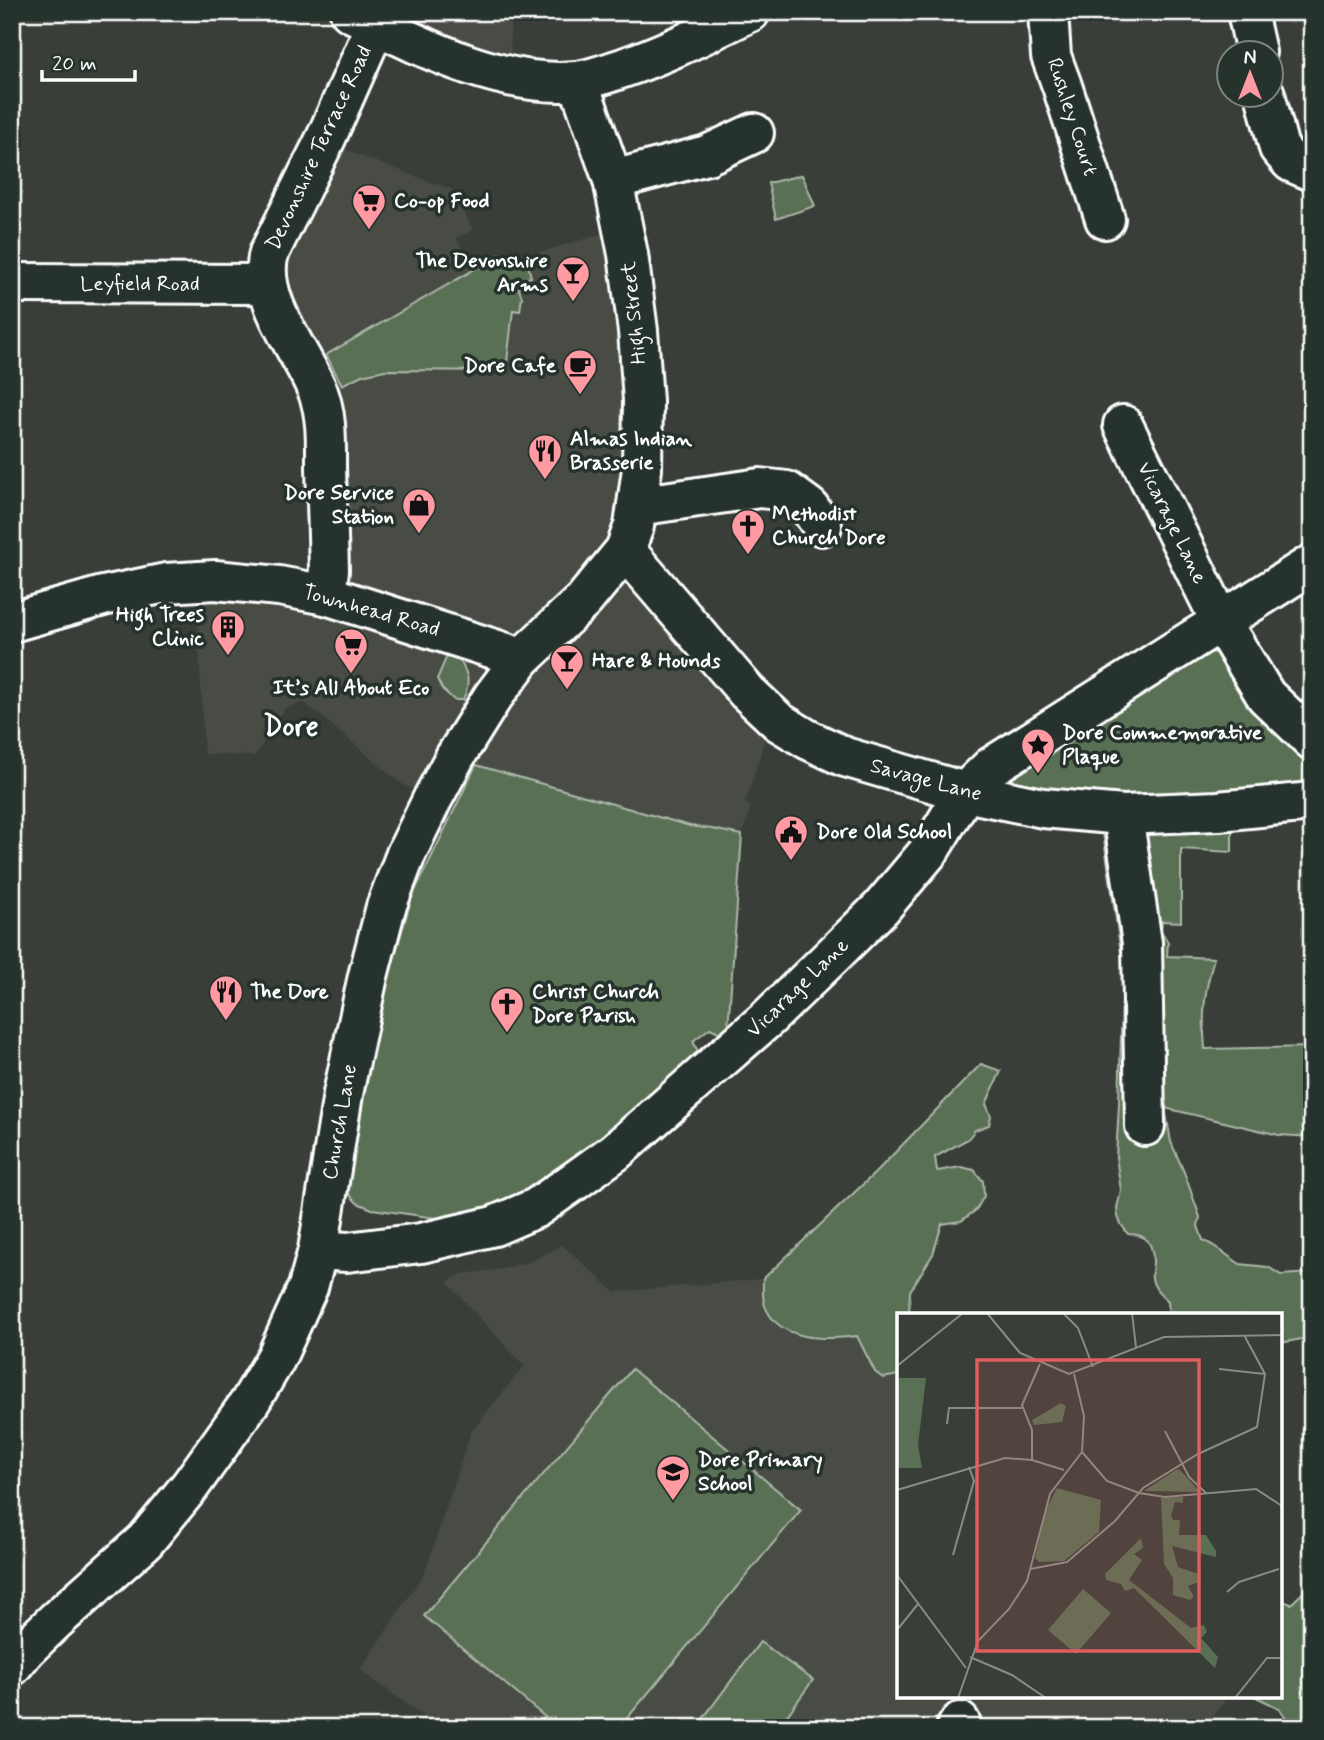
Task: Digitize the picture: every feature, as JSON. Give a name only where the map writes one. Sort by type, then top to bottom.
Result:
[{"type":"street","points":[[363,19],[459,61],[506,76],[547,82],[578,81],[639,63],[687,26],[750,12]]},
{"type":"street","name":"Rushley Court","points":[[1048,12],[1051,56],[1105,219]]},
{"type":"street","points":[[1247,12],[1253,38]]},
{"type":"street","name":"Devonshire Terrace Road","points":[[327,594],[329,570],[325,418],[318,393],[274,305],[267,284],[266,266],[269,253],[326,138],[363,19]]},
{"type":"street","name":"High Street","points":[[578,81],[613,180],[628,254],[638,331],[642,469],[634,526],[625,550]]},
{"type":"street","points":[[1268,108],[1279,148],[1290,162],[1312,171]]},
{"type":"street","points":[[613,180],[707,155],[754,133]]},
{"type":"street","name":"Leyfield Road","points":[[12,283],[267,284]]},
{"type":"street","name":"Vicarage Lane","points":[[1123,425],[1221,622],[1266,696],[1312,740]]},
{"type":"street","points":[[637,506],[760,488],[787,491],[809,507],[822,526]]},
{"type":"street","name":"Church Lane","points":[[12,1666],[55,1621],[145,1541],[190,1486],[250,1402],[276,1358],[308,1287],[318,1250],[343,1094],[368,976],[386,907],[406,854],[455,757],[492,698],[522,658],[584,600],[625,550]]},
{"type":"street","name":"Savage Lane","points":[[625,550],[747,692],[779,722],[845,757],[965,792],[1043,808],[1123,815],[1217,811],[1312,802]]},
{"type":"street","name":"Vicarage Lane","points":[[318,1250],[347,1252],[421,1243],[494,1226],[536,1208],[615,1152],[767,1019],[826,962],[881,908],[929,851],[965,792],[991,767],[1312,564]]},
{"type":"street","name":"Townhead Road","points":[[12,622],[103,596],[166,583],[215,580],[327,594],[522,658]]},
{"type":"street","points":[[1123,815],[1142,943],[1145,1126]]},
{"type":"shaded area","points":[[350,12],[511,12],[510,42],[516,78]]},
{"type":"shaded area","points":[[326,138],[355,154],[453,190],[473,230],[456,238],[474,269],[501,254],[516,259],[609,232],[625,375],[634,526],[767,732],[745,804],[751,806],[742,835],[690,826],[455,758],[433,798],[402,784],[304,702],[285,708],[255,756],[204,754],[196,580],[326,594],[325,418],[267,284]]},
{"type":"shaded area","name":"Dore Primary School","points":[[562,1245],[615,1292],[763,1279],[764,1303],[770,1316],[833,1339],[858,1336],[875,1372],[897,1376],[897,1698],[1227,1698],[1205,1728],[440,1728],[360,1670],[425,1572],[471,1432],[524,1366],[447,1282],[462,1274],[502,1269],[532,1261]]},
{"type":"green space","points":[[802,175],[815,206],[776,219],[768,183]]},
{"type":"green space","points":[[501,254],[515,259],[526,256],[531,277],[524,279],[519,289],[522,297],[520,311],[513,310],[506,371],[385,370],[362,375],[342,385],[326,355]]},
{"type":"green space","points":[[1209,652],[1221,654],[1312,751],[1312,793],[1208,803],[1005,790],[999,775],[1179,664]]},
{"type":"green space","points":[[457,655],[467,676],[463,700],[454,700],[442,689],[437,679],[446,658]]},
{"type":"green space","points":[[476,765],[690,826],[742,835],[728,1029],[723,1034],[710,1028],[693,1041],[701,1058],[624,1124],[518,1203],[490,1215],[436,1218],[372,1209],[357,1203],[347,1192],[353,1137],[388,978],[412,897]]},
{"type":"green space","points":[[1232,819],[1232,852],[1181,849],[1181,922],[1162,921],[1161,931],[1168,942],[1167,956],[1214,958],[1205,1004],[1205,1049],[1312,1047],[1312,1137],[1279,1135],[1165,1108],[1171,1142],[1200,1217],[1198,1226],[1203,1240],[1240,1264],[1268,1267],[1281,1275],[1312,1273],[1312,1335],[1282,1343],[1282,1313],[1169,1313],[1168,1301],[1156,1289],[1152,1279],[1153,1255],[1148,1241],[1128,1234],[1118,1217],[1121,1190],[1116,1157],[1123,966],[1102,826]]},
{"type":"green space","points":[[981,1064],[1001,1071],[986,1104],[991,1116],[989,1125],[975,1130],[968,1139],[935,1157],[937,1171],[961,1167],[974,1170],[983,1181],[984,1196],[976,1210],[961,1221],[942,1224],[933,1254],[910,1291],[909,1313],[897,1313],[897,1375],[883,1378],[875,1372],[857,1336],[818,1338],[792,1332],[772,1318],[763,1296],[763,1279],[875,1173]]},
{"type":"green space","points":[[632,1369],[801,1510],[619,1728],[558,1728],[424,1616]]},
{"type":"green space","points":[[1312,1584],[1312,1728],[1293,1728],[1279,1708],[1258,1698],[1282,1698],[1282,1601],[1291,1604]]},
{"type":"green space","points":[[760,1642],[813,1680],[778,1728],[696,1728]]},
{"type":"place","name":"Co-op Food","points":[[369,231]]},
{"type":"place","name":"The Devonshire Arms","points":[[573,303]]},
{"type":"place","name":"Dore Cafe","points":[[580,396]]},
{"type":"place","name":"Almas Indian Brasserie","points":[[545,481]]},
{"type":"place","name":"Dore Service Station","points":[[419,535]]},
{"type":"place","name":"Methodist Church Dore","points":[[748,556]]},
{"type":"place","name":"High Trees Clinic","points":[[228,657]]},
{"type":"place","name":"It’s All About Eco","points":[[351,675]]},
{"type":"place","name":"Hare & Hounds","points":[[567,691]]},
{"type":"place","name":"Dore Commemorative Plaque","points":[[1038,775]]},
{"type":"place","name":"Dore Old School","points":[[791,862]]},
{"type":"place","name":"The Dore","points":[[226,1022]]},
{"type":"place","name":"Christ Church Dore Parish","points":[[507,1034]]},
{"type":"place","name":"Dore Primary School","points":[[673,1502]]},
{"type":"district","name":"Dore","points":[[291,727]]}]
